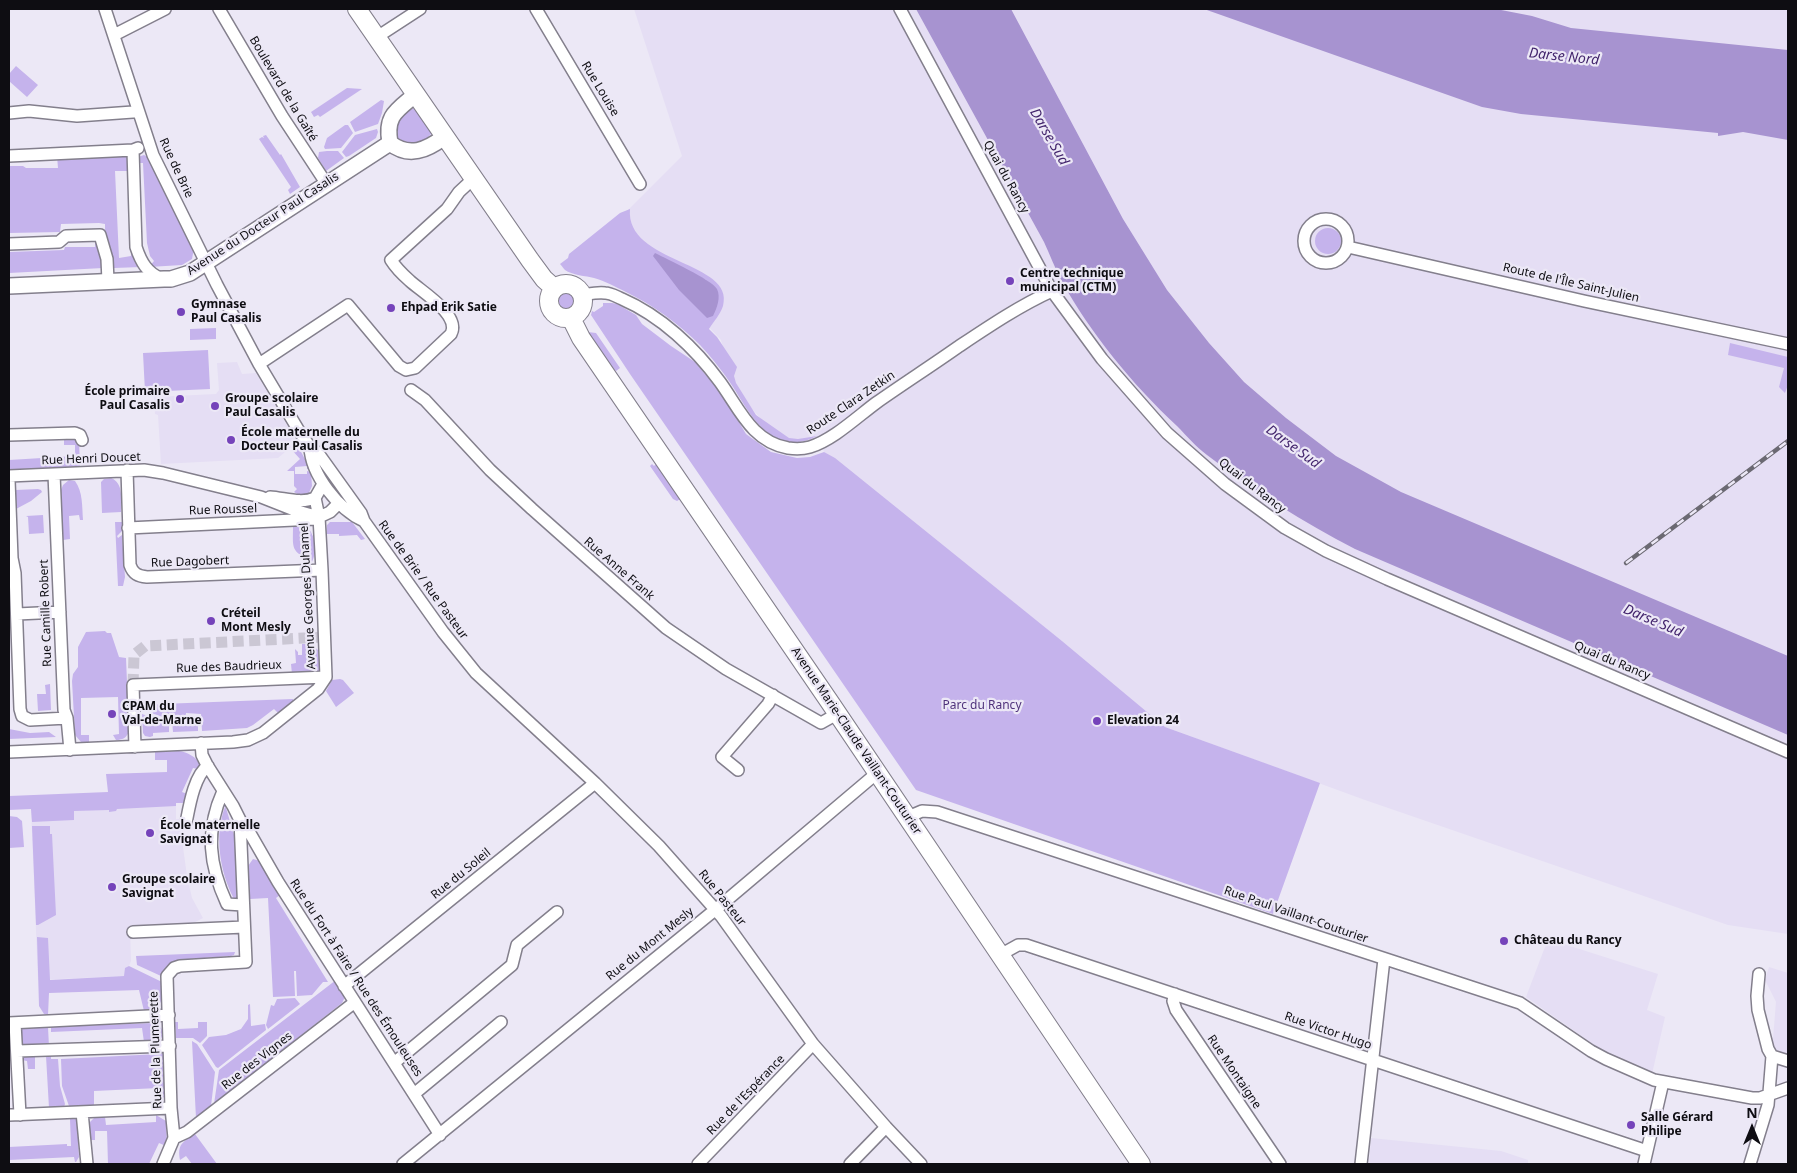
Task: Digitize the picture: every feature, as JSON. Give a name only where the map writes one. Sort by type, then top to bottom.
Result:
[{"type":"main road","points":[[358,9],[415,95],[530,260],[554,288]]},
{"type":"main road","points":[[572,284],[578,288],[582,295],[583,306],[578,314],[571,318],[559,317],[552,311],[549,299],[554,288],[560,285],[572,284]]},
{"type":"main road","name":"Avenue Marie-Claude Vaillant-Couturier","points":[[571,318],[581,338],[1141,1164]]},
{"type":"street","name":"Rue de Brie","points":[[105,9],[149,143],[207,263],[259,364]]},
{"type":"street","points":[[114,35],[165,9]]},
{"type":"street","name":"Boulevard de la Gaîté","points":[[219,9],[282,116],[326,183]]},
{"type":"street","points":[[376,37],[420,9]]},
{"type":"street","name":"Rue Louise","points":[[536,9],[640,184]]},
{"type":"street","name":"Quai du Rancy","points":[[900,9],[1052,291],[1102,359],[1167,433],[1225,484],[1285,528],[1326,551],[1788,752]]},
{"type":"street","points":[[415,95],[394,112],[388,131],[390,143],[405,151],[416,152],[430,147],[444,137]]},
{"type":"street","points":[[9,113],[28,111],[77,116],[138,111]]},
{"type":"street","points":[[9,156],[132,150],[149,143]]},
{"type":"street","name":"Avenue du Docteur Paul Casalis","points":[[9,286],[164,280],[190,273],[207,263],[218,253],[390,143]]},
{"type":"street","points":[[132,150],[136,247],[140,261],[150,273],[164,280]]},
{"type":"street","points":[[364,521],[318,453],[310,447],[259,364],[348,305],[399,366],[406,370],[415,368],[446,341],[454,330],[453,324],[445,311],[410,281],[391,260],[448,209],[459,192],[474,178]]},
{"type":"street","points":[[9,244],[59,242],[66,236],[100,235],[107,259],[108,281]]},
{"type":"street","name":"Route de l'Île Saint-Julien","points":[[1348,247],[1584,301],[1788,344]]},
{"type":"street","name":"Route Clara Zetkin","points":[[582,295],[606,293],[631,303],[656,318],[696,353],[719,381],[746,422],[763,439],[777,446],[800,448],[811,447],[826,439],[994,323],[1052,291]]},
{"type":"street","name":"Rue Anne Frank","points":[[410,390],[425,400],[490,470],[666,628],[726,669],[822,723],[837,714]]},
{"type":"street","points":[[9,435],[75,433],[80,435],[82,440]]},
{"type":"street","points":[[310,447],[310,456],[323,484]]},
{"type":"street","name":"Rue Henri Doucet","points":[[9,476],[127,470],[163,473],[261,497],[294,510],[319,517]]},
{"type":"street","name":"Rue Dagobert","points":[[127,470],[130,565],[132,572],[138,576],[147,578],[322,570]]},
{"type":"street","name":"Rue Camille Robert","points":[[54,474],[64,710],[67,718],[70,750]]},
{"type":"street","points":[[9,480],[12,558],[15,573],[19,651],[17,663],[20,708],[22,716],[30,720],[67,718]]},
{"type":"street","points":[[323,484],[333,483],[340,485]]},
{"type":"street","points":[[315,498],[323,484]]},
{"type":"street","name":"Rue de Brie / Rue Pasteur","points":[[323,484],[339,503],[355,517],[364,521],[476,673]]},
{"type":"street","points":[[319,517],[330,512],[339,503],[340,485]]},
{"type":"street","name":"Rue Henri Doucet","points":[[261,497],[286,498],[296,501],[308,501],[315,498]]},
{"type":"street","name":"Avenue Georges Duhamel","points":[[9,752],[233,742],[256,737],[318,689],[326,677],[319,517],[315,498]]},
{"type":"street","name":"Rue Roussel","points":[[128,528],[315,519],[319,517]]},
{"type":"street","points":[[17,614],[60,612]]},
{"type":"street","name":"Rue Pasteur","points":[[476,673],[596,783],[659,846],[721,916],[814,1044],[921,1164]]},
{"type":"street","name":"Rue des Baudrieux","points":[[135,747],[133,685],[326,677]]},
{"type":"street","points":[[738,770],[722,758],[768,704],[773,695]]},
{"type":"street","name":"Rue du Fort à Faire / Rue des Émouleuses","points":[[201,743],[202,755],[222,791],[354,1002],[440,1134]]},
{"type":"street","points":[[186,823],[192,795],[200,776],[208,766]]},
{"type":"street","name":"Rue du Mont Mesly","points":[[403,1164],[714,910],[877,773]]},
{"type":"street","name":"Rue du Soleil","points":[[344,986],[596,783]]},
{"type":"street","points":[[222,791],[215,808],[211,836],[212,860],[219,886],[227,904],[243,905]]},
{"type":"street","name":"Rue Paul Vaillant-Couturier","points":[[908,818],[922,811],[937,812],[1520,1003],[1606,1059],[1654,1080],[1745,1098],[1760,1098],[1788,1088]]},
{"type":"street","name":"Rue de la Plumerette","points":[[164,1164],[174,1138],[171,1108],[168,976],[169,972],[180,966],[246,962],[240,820]]},
{"type":"street","points":[[394,1063],[512,965],[517,945],[557,912]]},
{"type":"street","points":[[133,932],[244,927]]},
{"type":"street","name":"Rue Victor Hugo","points":[[1000,954],[1018,946],[1026,945],[1647,1151]]},
{"type":"street","points":[[1361,1164],[1384,959]]},
{"type":"street","points":[[1750,1164],[1768,1105],[1772,1056],[1768,1049],[1758,1010],[1759,974]]},
{"type":"street","name":"Rue Montaigne","points":[[1175,994],[1173,1001],[1176,1010],[1280,1164]]},
{"type":"street","name":"Rue des Vignes","points":[[174,1138],[187,1132],[354,1002]]},
{"type":"street","points":[[169,1015],[12,1023],[17,1051],[13,1065],[14,1115],[171,1108]]},
{"type":"street","points":[[414,1094],[502,1022]]},
{"type":"street","name":"Rue de l'Espérance","points":[[698,1164],[814,1044]]},
{"type":"street","points":[[17,1051],[170,1046]]},
{"type":"street","points":[[1772,1056],[1788,1061]]},
{"type":"street","points":[[1644,1164],[1663,1082]]},
{"type":"street","points":[[82,1112],[87,1164]]},
{"type":"street","points":[[850,1164],[886,1127]]},
{"type":"shaded area","points":[[634,9],[1788,9],[1788,934],[1728,925],[1365,800],[1165,727],[1062,641],[824,452],[820,441],[779,440],[734,388],[721,340],[675,291],[623,215],[682,156]]},
{"type":"shaded area","name":"Groupe scolaire Paul Casalis","points":[[237,362],[242,374],[256,373],[297,442],[278,458],[161,464],[158,415],[155,414],[154,397],[216,394],[219,390],[217,363]]},
{"type":"shaded area","name":"Groupe scolaire Savignat","points":[[176,803],[176,819],[180,819],[183,822],[183,847],[192,898],[203,918],[195,922],[195,927],[130,929],[131,961],[125,976],[38,980],[31,808]]},
{"type":"shaded area","points":[[1548,939],[1658,974],[1647,1010],[1665,1017],[1652,1074],[1610,1056],[1526,997]]},
{"type":"shaded area","points":[[1769,967],[1788,973],[1788,1056],[1772,1051],[1776,1002],[1765,980]]},
{"type":"shaded area","points":[[1371,1138],[1501,1151],[1528,1160],[1528,1164],[1369,1164]]},
{"type":"green space","points":[[16,66],[38,85],[27,97],[9,81],[9,74]]},
{"type":"green space","points":[[347,88],[362,89],[320,117],[318,115],[314,117],[311,112]]},
{"type":"green space","points":[[381,100],[384,101],[378,124],[355,132],[350,122]]},
{"type":"green space","points":[[414,108],[433,132],[422,143],[404,145],[393,136],[396,118]]},
{"type":"green space","points":[[345,125],[348,125],[353,133],[341,148],[325,149],[327,138]]},
{"type":"green space","points":[[377,129],[376,138],[349,156],[346,157],[342,152],[355,135]]},
{"type":"green space","points":[[266,135],[281,154],[300,187],[290,194],[288,190],[291,187],[259,139],[264,138],[263,136]]},
{"type":"green space","points":[[338,151],[344,158],[326,171],[318,158],[319,152]]},
{"type":"green space","points":[[125,154],[129,157],[130,171],[115,171],[119,258],[131,256],[131,245],[141,267],[114,268],[112,266],[105,224],[61,224],[60,232],[9,233],[9,166],[58,168],[57,156]]},
{"type":"green space","points":[[144,155],[149,158],[194,248],[192,259],[182,265],[149,267],[154,261],[150,256],[147,243],[143,163],[136,163],[138,157]]},
{"type":"green space","points":[[630,209],[633,227],[644,241],[661,252],[698,270],[713,280],[723,291],[723,306],[709,329],[717,337],[737,367],[734,376],[736,383],[756,415],[789,438],[798,439],[817,436],[802,442],[788,442],[776,439],[766,432],[748,411],[718,366],[692,337],[674,322],[636,297],[614,286],[594,278],[568,272],[564,269],[560,264],[568,258],[569,254],[620,213]],"holes":[[[689,271],[706,280],[713,315],[708,317]]]},
{"type":"green space","points":[[1328,228],[1337,232],[1341,241],[1337,250],[1328,254],[1319,250],[1315,241],[1319,232]]},
{"type":"green space","points":[[95,241],[100,246],[103,268],[9,273],[9,252],[64,250],[65,247],[95,247]]},
{"type":"green space","points":[[565,291],[573,296],[574,300],[569,308],[565,309],[557,304],[556,300],[561,292]]},
{"type":"green space","name":"Parc du Rancy","points":[[603,303],[617,304],[636,315],[642,324],[695,362],[724,397],[746,434],[771,452],[797,458],[810,457],[824,452],[835,458],[1062,641],[1165,727],[1320,783],[1273,914],[916,790],[591,315],[592,311],[594,312],[603,306]]},
{"type":"green space","points":[[216,328],[216,339],[190,340],[190,329]]},
{"type":"green space","points":[[588,332],[596,333],[620,368],[616,371],[607,363]]},
{"type":"green space","points":[[1730,343],[1788,357],[1788,385],[1785,393],[1779,387],[1784,368],[1728,355]]},
{"type":"green space","points":[[208,350],[210,389],[145,392],[143,353]]},
{"type":"green space","points":[[64,436],[72,436],[79,440],[80,467],[9,470],[9,460],[75,456],[75,445],[64,445]]},
{"type":"green space","points":[[297,444],[310,469],[307,469],[307,466],[295,467],[295,474],[311,472],[312,486],[308,495],[299,495],[294,492],[297,489],[294,486],[294,471],[287,471],[300,459],[291,449]]},
{"type":"green space","points":[[652,464],[654,466],[656,464],[682,498],[677,501],[673,499],[650,466]]},
{"type":"green space","points":[[111,478],[115,480],[120,488],[121,512],[102,513],[101,482],[104,479]]},
{"type":"green space","points":[[69,480],[75,481],[79,490],[82,499],[83,520],[80,520],[79,515],[69,516],[70,539],[63,540],[61,490],[63,485]]},
{"type":"green space","points":[[38,489],[42,492],[31,501],[16,509],[16,490]]},
{"type":"green space","points":[[43,515],[44,533],[29,534],[28,517],[26,516]]},
{"type":"green space","points":[[115,522],[122,522],[122,531],[117,536],[118,538],[122,535],[125,577],[123,586],[118,586]]},
{"type":"green space","points":[[330,522],[352,522],[365,539],[361,540],[357,535],[339,536],[339,534],[326,534],[327,525]]},
{"type":"green space","points":[[300,524],[305,526],[306,530],[309,529],[313,537],[315,549],[312,562],[300,555],[294,548],[293,526]]},
{"type":"green space","points":[[105,631],[111,633],[119,657],[126,658],[129,731],[126,737],[120,740],[116,740],[113,735],[119,734],[118,697],[81,698],[81,735],[89,735],[89,742],[81,742],[75,735],[72,681],[73,674],[78,667],[78,647],[86,632]]},
{"type":"green space","points":[[302,644],[311,644],[318,650],[320,670],[317,673],[292,674],[291,664],[296,663],[295,649],[298,655],[302,655]]},
{"type":"green space","points":[[340,679],[354,693],[336,707],[326,691],[332,680]]},
{"type":"green space","points":[[50,684],[51,710],[38,711],[37,694],[46,694],[45,685]]},
{"type":"green space","points":[[293,699],[293,702],[278,713],[274,709],[247,728],[202,731],[201,714],[186,713],[186,721],[198,720],[198,731],[173,732],[172,720],[145,711],[145,706],[161,704]]},
{"type":"green space","points":[[142,714],[169,724],[169,732],[153,733],[153,736],[150,737],[145,736],[143,733]]},
{"type":"green space","points":[[9,729],[30,733],[49,732],[56,737],[9,739]]},
{"type":"green space","points":[[179,751],[191,755],[200,765],[198,769],[193,768],[182,792],[190,795],[184,803],[176,803],[176,806],[117,809],[116,811],[109,812],[109,810],[74,811],[74,820],[32,822],[31,809],[9,810],[9,796],[108,792],[106,774],[167,772],[167,760],[155,760],[155,752]]},
{"type":"green space","points":[[224,804],[226,808],[235,838],[237,898],[235,901],[229,899],[233,897],[228,887],[220,853],[220,829],[225,807],[220,806]]},
{"type":"green space","points":[[9,816],[17,817],[22,821],[24,847],[9,848]]},
{"type":"green space","points":[[32,826],[50,826],[50,834],[52,834],[56,915],[38,925],[36,925]]},
{"type":"green space","points":[[253,859],[260,861],[280,895],[276,898],[328,982],[323,982],[312,995],[297,996],[296,971],[294,971],[295,996],[273,997],[268,898],[250,899],[248,866]]},
{"type":"green space","points":[[37,937],[48,938],[50,980],[124,976],[125,968],[129,966],[162,982],[159,1005],[151,1010],[144,1011],[139,990],[49,993],[48,1015],[44,1014],[39,1006]]},
{"type":"green space","points":[[235,952],[231,956],[177,960],[166,967],[161,976],[137,965],[136,956]]},
{"type":"green space","points":[[336,980],[345,997],[342,1003],[214,1104],[219,1070]]},
{"type":"green space","points":[[295,998],[300,1004],[268,1029],[266,1025],[271,1005],[274,1006],[277,999]]},
{"type":"green space","points":[[250,1004],[251,1026],[265,1024],[266,1030],[218,1068],[216,1067],[202,1045],[209,1037],[226,1035],[241,1029],[248,1019],[248,1005]]},
{"type":"green space","points":[[175,1022],[178,1022],[178,1029],[198,1028],[198,1022],[207,1022],[207,1036],[200,1043],[193,1038],[176,1038]]},
{"type":"green space","points":[[154,1023],[160,1026],[163,1032],[163,1036],[159,1041],[144,1042],[142,1028],[51,1032],[51,1027]]},
{"type":"green space","points":[[48,1027],[49,1047],[22,1045],[22,1029]]},
{"type":"green space","points":[[192,1041],[197,1044],[215,1072],[211,1106],[196,1118]]},
{"type":"green space","points":[[159,1049],[164,1052],[166,1093],[164,1098],[160,1100],[159,1088],[94,1091],[94,1106],[69,1106],[62,1086],[61,1059],[159,1054]]},
{"type":"green space","points":[[51,1054],[51,1059],[58,1059],[64,1107],[49,1108],[46,1056],[35,1057],[35,1069],[28,1069],[27,1061],[22,1060],[23,1055]]},
{"type":"green space","points":[[156,1115],[166,1121],[167,1143],[166,1146],[159,1143],[149,1164],[108,1164],[107,1131],[95,1131],[95,1140],[90,1140],[90,1122],[94,1118],[105,1117],[106,1125],[156,1122]]},
{"type":"green space","points":[[70,1119],[77,1119],[79,1157],[76,1162],[74,1157],[9,1160],[9,1147],[67,1144],[67,1146],[71,1146]]},
{"type":"green space","points":[[195,1134],[217,1164],[192,1164],[186,1156],[180,1160],[180,1147]]},
{"type":"water","name":"Darse Sud","points":[[916,9],[1011,9],[1123,219],[1167,290],[1209,343],[1244,382],[1286,418],[1336,456],[1401,492],[1788,656],[1788,735],[1355,549],[1279,505],[1203,452],[1128,376],[1085,320],[1061,280],[1044,242]]},
{"type":"water","name":"Darse Nord","points":[[1204,9],[1496,9],[1532,16],[1571,28],[1788,50],[1788,140],[1743,132],[1718,136],[1718,133],[1521,114],[1482,107]]},
{"type":"water","points":[[655,253],[698,275],[717,289],[719,299],[713,316],[707,318],[679,290],[653,256]]},
{"type":"tunnel","points":[[133,685],[134,655],[145,646],[325,637]]},
{"type":"railway","points":[[1626,563],[1788,441]]},
{"type":"place","name":"Centre technique municipal (CTM)","points":[[1010,281]]},
{"type":"place","name":"Ehpad Erik Satie","points":[[391,308]]},
{"type":"place","name":"Gymnase Paul Casalis","points":[[181,312]]},
{"type":"place","name":"École primaire Paul Casalis","points":[[180,399]]},
{"type":"place","name":"Groupe scolaire Paul Casalis","points":[[215,406]]},
{"type":"place","name":"École maternelle du Docteur Paul Casalis","points":[[231,440]]},
{"type":"place","name":"Créteil Mont Mesly","points":[[211,621]]},
{"type":"place","name":"CPAM du Val-de-Marne","points":[[112,714]]},
{"type":"place","name":"Elevation 24","points":[[1097,721]]},
{"type":"place","name":"École maternelle Savignat","points":[[150,833]]},
{"type":"place","name":"Groupe scolaire Savignat","points":[[112,887]]},
{"type":"place","name":"Château du Rancy","points":[[1504,941]]},
{"type":"place","name":"Salle Gérard Philipe","points":[[1631,1125]]}]
